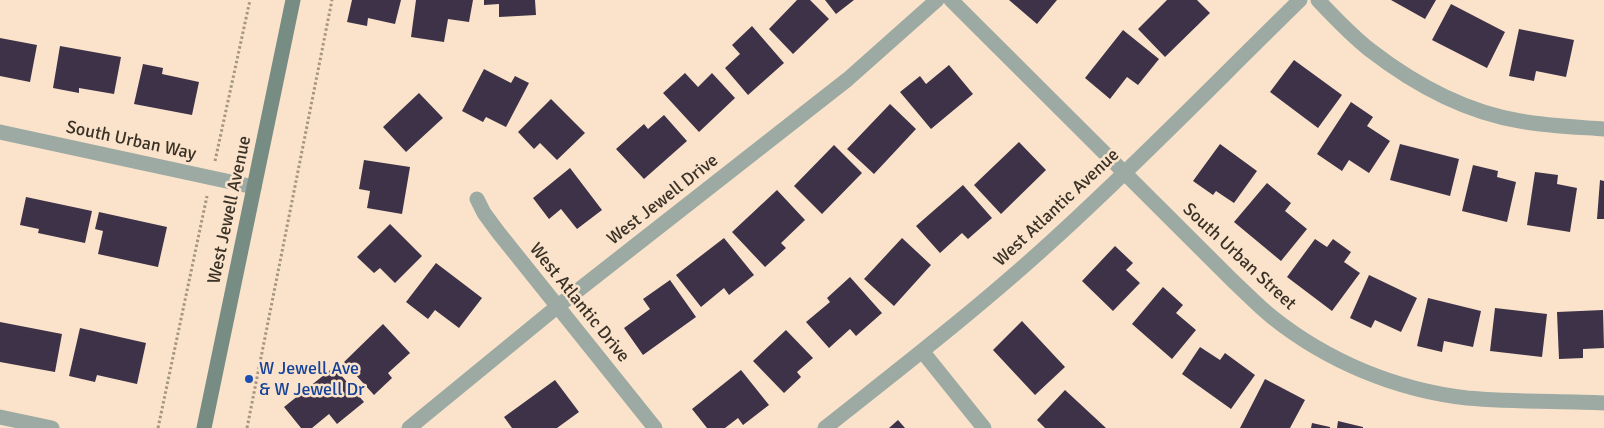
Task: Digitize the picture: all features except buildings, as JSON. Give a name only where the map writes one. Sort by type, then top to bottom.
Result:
[{"type":"main road","name":"West Jewell Avenue","points":[[204,428],[293,0]]},
{"type":"street","name":"West Jewell Drive","points":[[409,428],[558,306],[848,79],[938,0]]},
{"type":"street","name":"South Urban Street","points":[[951,0],[1262,308],[1293,332],[1343,362],[1409,387],[1466,398],[1604,402]]},
{"type":"street","name":"West Atlantic Avenue","points":[[826,428],[1025,265],[1124,173],[1300,0]]},
{"type":"street","points":[[1318,0],[1369,50],[1427,87],[1454,101],[1491,114],[1520,121],[1551,126],[1604,128]]},
{"type":"street","name":"South Urban Way","points":[[0,132],[254,188]]},
{"type":"street","name":"West Atlantic Drive","points":[[477,199],[484,213],[498,232],[655,428]]},
{"type":"street","points":[[922,351],[984,428]]},
{"type":"street","points":[[0,417],[52,428]]},
{"type":"path","points":[[158,428],[250,0]]},
{"type":"path","points":[[247,428],[332,0]]},
{"type":"place","name":"W Jewell Ave & W Jewell Dr","points":[[249,379]]}]
